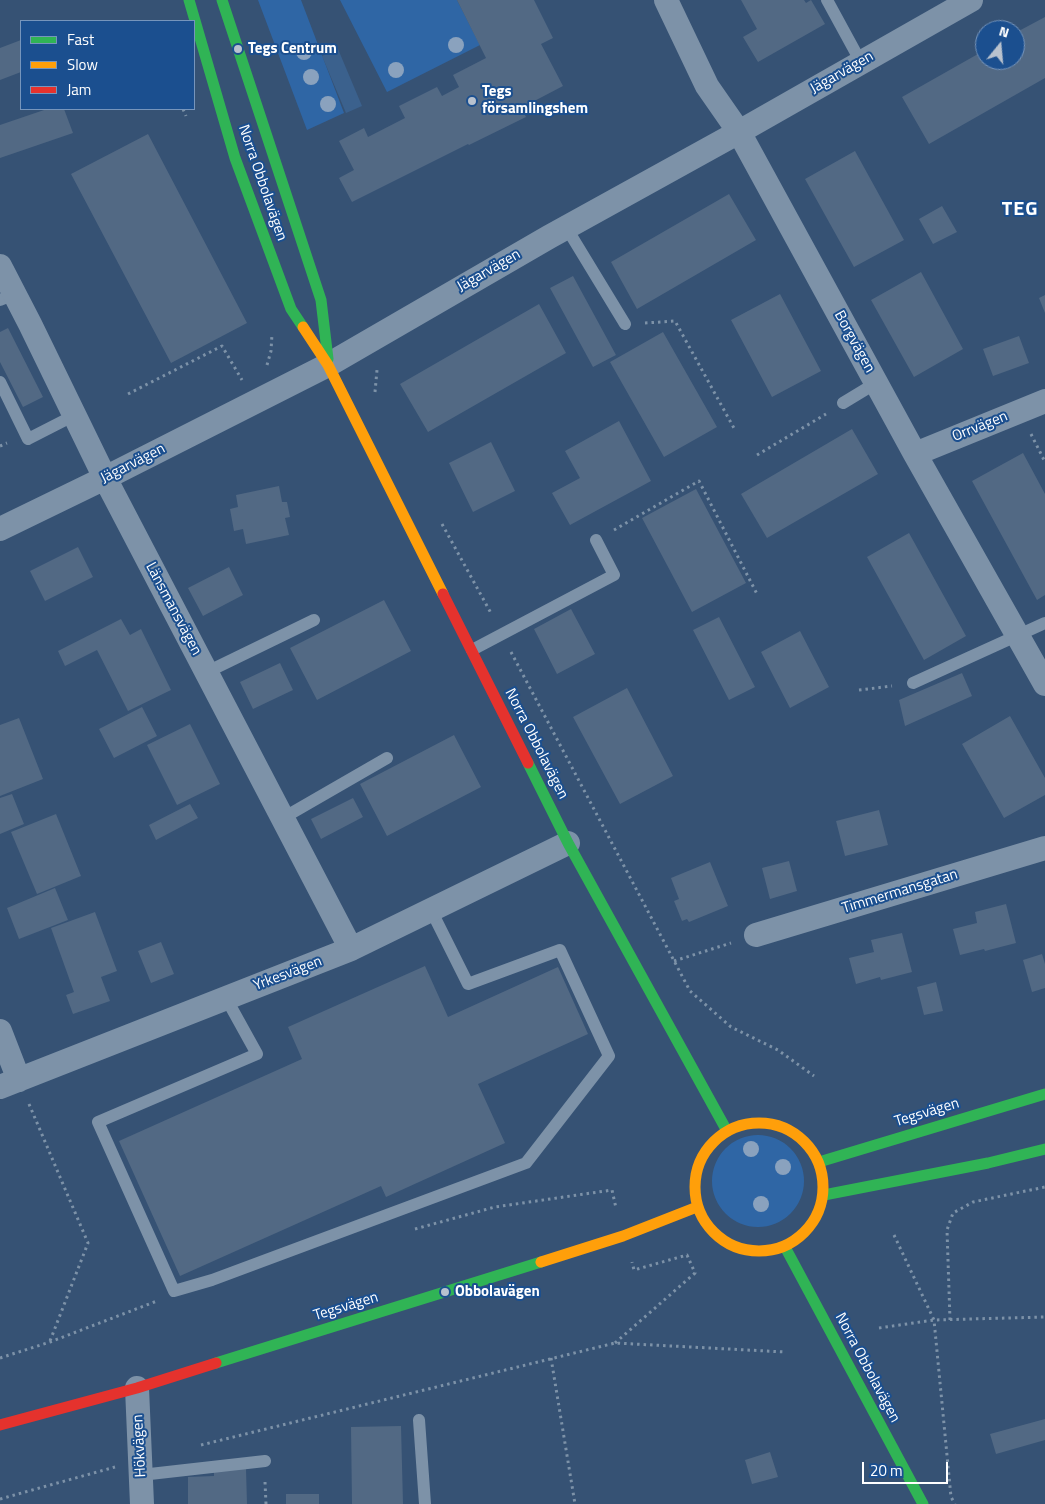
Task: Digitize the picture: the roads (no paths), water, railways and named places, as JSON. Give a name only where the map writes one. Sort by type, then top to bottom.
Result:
[{"type":"street","name":"Norra Obbolavägen","points":[[189,0],[195,20]]},
{"type":"street","name":"Norra Obbolavägen","points":[[222,0],[321,300],[328,365]]},
{"type":"street","name":"Borgvägen","points":[[666,0],[707,86],[739,132],[915,454],[1017,634],[1042,670]]},
{"type":"street","name":"Jägarvägen","points":[[0,529],[328,365],[566,227],[862,64],[971,0]]},
{"type":"street","name":"Norra Obbolavägen","points":[[195,21],[235,158],[291,309],[328,365],[568,843],[727,1131]]},
{"type":"street","name":"Länsmansvägen","points":[[0,266],[7,297],[74,415],[351,949]]},
{"type":"street","name":"Orrvägen","points":[[915,454],[1045,400]]},
{"type":"street","name":"Yrkesvägen","points":[[10,1083],[351,949],[568,843]]},
{"type":"street","name":"Timmermansgatan","points":[[756,935],[1045,848]]},
{"type":"street","points":[[0,1031],[10,1083]]},
{"type":"street","name":"Tegsvägen","points":[[819,1162],[1045,1094]]},
{"type":"street","points":[[759,1123],[788,1130],[806,1142],[819,1162],[824,1195],[813,1224],[785,1247],[762,1252],[741,1250],[713,1234],[697,1207],[694,1186],[698,1166],[710,1144],[727,1131],[759,1123]]},
{"type":"street","points":[[824,1195],[988,1163],[1045,1149]]},
{"type":"street","name":"Tegsvägen","points":[[0,1426],[137,1388],[623,1236],[697,1207]]},
{"type":"street","name":"Norra Obbolavägen","points":[[785,1247],[923,1504]]},
{"type":"street","name":"Hökvägen","points":[[137,1388],[142,1504]]},
{"type":"lane","points":[[827,0],[862,64]]},
{"type":"lane","points":[[566,227],[625,324]]},
{"type":"lane","points":[[0,382],[28,439],[74,415]]},
{"type":"lane","points":[[843,403],[876,383]]},
{"type":"lane","points":[[472,650],[614,575],[596,540]]},
{"type":"lane","points":[[207,672],[314,620]]},
{"type":"lane","points":[[913,683],[1017,634],[1045,623]]},
{"type":"lane","points":[[283,818],[387,758]]},
{"type":"lane","points":[[226,998],[257,1054],[98,1122],[174,1291],[212,1280],[526,1163],[610,1056],[560,950],[468,984],[431,910]]},
{"type":"lane","points":[[419,1420],[425,1504]]},
{"type":"lane","points":[[141,1467],[265,1461]]},
{"type":"place","name":"Tegs Centrum","points":[[238,49]]},
{"type":"place","name":"Tegs församlingshem","points":[[472,101]]},
{"type":"place","name":"Obbolavägen","points":[[445,1292]]},
{"type":"district","name":"TEG","points":[[1020,210]]}]
